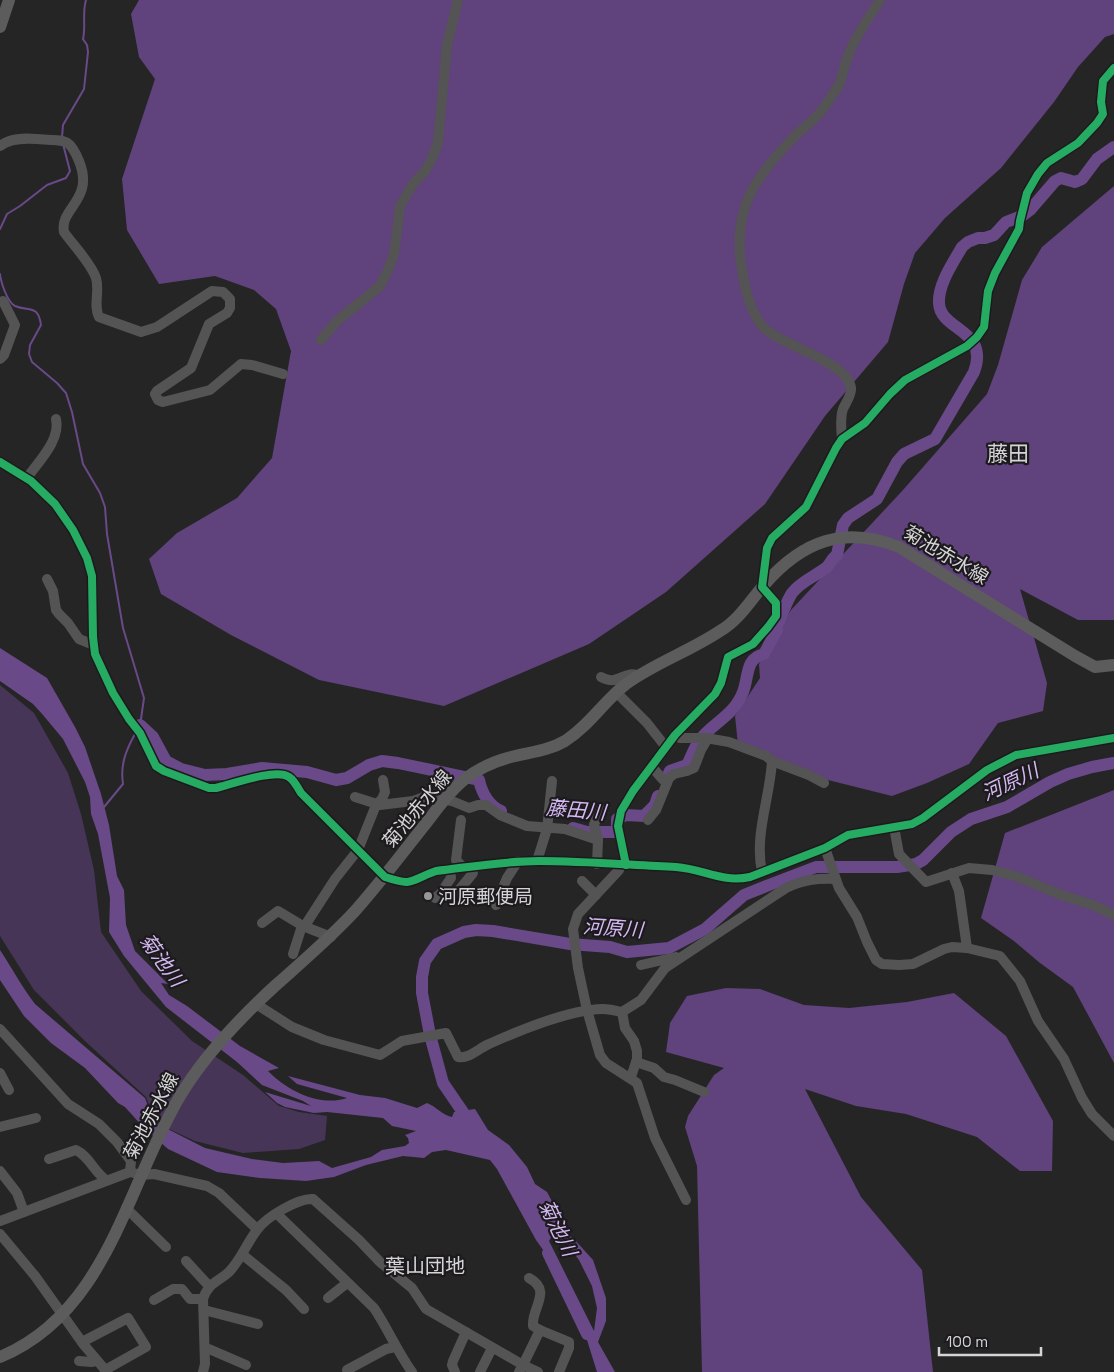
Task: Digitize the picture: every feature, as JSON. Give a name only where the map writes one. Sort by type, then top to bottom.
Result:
[{"type":"main road","points":[[0,27],[9,0]]},
{"type":"main road","name":"菊池赤水線","points":[[0,1357],[25,1345],[63,1314],[93,1276],[126,1208],[135,1173],[149,1157],[176,1104],[194,1075],[256,1004],[331,937],[385,877],[445,799],[459,784],[478,770],[510,757],[554,747],[567,740],[616,692],[640,676],[725,629],[749,606],[778,569],[795,556],[829,539],[850,537],[870,537],[900,547],[1075,656],[1095,666],[1114,665]]},
{"type":"street","points":[[320,340],[337,321],[380,286],[389,268],[394,254],[400,206],[413,184],[426,170],[434,156],[438,142],[447,45],[458,0]]},
{"type":"street","points":[[842,439],[843,410],[852,392],[851,384],[845,376],[830,364],[804,349],[774,336],[762,326],[752,308],[743,277],[739,239],[745,205],[760,175],[785,146],[821,112],[839,84],[848,55],[880,0]]},
{"type":"street","points":[[686,1200],[655,1138],[637,1083],[631,1077],[606,1063],[600,1055],[587,1010],[578,968],[573,929],[578,914],[623,865],[618,826],[621,811],[650,766],[675,734],[715,694],[721,683],[728,657],[752,644],[776,616],[776,603],[762,587],[767,548],[772,538],[806,507],[842,439],[865,423],[905,380],[967,346],[977,337],[984,327],[988,291],[995,273],[1019,229],[1027,193],[1047,163],[1068,150],[1097,123],[1103,114],[1101,102],[1103,80],[1114,68]]},
{"type":"street","points":[[0,146],[8,141],[27,138],[65,140],[74,148],[82,167],[84,180],[80,196],[66,217],[63,227],[64,232],[91,268],[96,278],[96,310],[99,317],[141,332],[157,327],[212,291],[223,292],[230,299],[230,308],[227,313],[209,324],[191,368],[157,391],[155,394],[158,400],[163,402],[210,390],[240,364],[252,365],[282,374]]},
{"type":"street","points":[[0,359],[10,341],[16,317],[7,311],[3,301]]},
{"type":"street","points":[[27,478],[54,442],[57,433],[56,419]]},
{"type":"street","points":[[0,462],[27,478],[55,504],[73,530],[87,558],[92,576],[94,654],[113,693],[140,733],[156,766],[208,788],[271,775],[280,774],[289,777],[302,793],[385,877],[408,883],[436,871],[518,861],[689,868],[729,879],[750,877],[825,848],[848,835],[912,824],[987,770],[1016,755],[1114,738]]},
{"type":"street","points":[[47,579],[53,591],[56,610],[79,639],[94,644]]},
{"type":"street","points":[[601,677],[616,680],[625,674],[634,673],[640,676]]},
{"type":"street","points":[[616,692],[665,746]]},
{"type":"street","points":[[675,734],[680,738],[708,738],[729,742],[766,756],[772,761],[809,775],[824,783]]},
{"type":"street","points":[[648,820],[656,810],[666,783],[674,774],[694,768],[708,738]]},
{"type":"street","points":[[762,872],[760,864],[761,833],[772,761]]},
{"type":"street","points":[[650,766],[655,770],[659,778],[666,783]]},
{"type":"street","points":[[293,954],[301,929],[335,879],[358,850],[376,805],[382,799],[385,792],[383,780]]},
{"type":"street","points":[[537,861],[548,829],[552,781]]},
{"type":"street","points":[[355,797],[376,805],[413,801],[427,796],[445,799],[469,808],[478,805],[486,806],[500,816],[527,826],[565,830],[598,840]]},
{"type":"street","points":[[597,864],[598,840],[594,825],[600,809]]},
{"type":"street","points":[[455,895],[473,873],[468,867],[456,860],[461,820]]},
{"type":"street","points":[[894,827],[899,854],[926,882],[969,868],[1000,872],[1093,905],[1114,915]]},
{"type":"street","points":[[825,848],[835,879],[857,917],[876,960],[882,964],[899,966],[913,964],[944,949],[968,948],[1000,956],[1020,981],[1038,1021],[1064,1058],[1082,1098],[1092,1114],[1114,1136]]},
{"type":"street","points":[[496,905],[507,878],[518,861]]},
{"type":"street","points":[[435,898],[451,878],[450,869]]},
{"type":"street","points":[[952,873],[959,892],[968,948]]},
{"type":"street","points":[[256,1004],[300,1030],[324,1040],[380,1056],[392,1046],[412,1039],[446,1033],[458,1057],[464,1058],[488,1044],[531,1027],[587,1010],[606,1009],[622,1012],[641,1000],[665,968],[759,906],[800,881],[819,878],[835,879]]},
{"type":"street","points":[[582,881],[596,895]]},
{"type":"street","points":[[262,923],[278,911],[304,926],[331,937]]},
{"type":"street","points":[[642,964],[678,956],[682,957]]},
{"type":"street","points":[[622,1012],[625,1028],[634,1041],[637,1059],[631,1077]]},
{"type":"street","points":[[0,1029],[68,1104],[99,1124],[117,1142],[131,1161],[135,1173]]},
{"type":"street","points":[[636,1062],[654,1068],[664,1078],[675,1080],[704,1092]]},
{"type":"street","points":[[0,1073],[9,1090]]},
{"type":"street","points":[[0,1128],[36,1118]]},
{"type":"street","points":[[49,1159],[76,1150],[82,1153],[99,1176],[106,1180]]},
{"type":"street","points":[[0,1171],[17,1193],[24,1212]]},
{"type":"street","points":[[0,1220],[106,1180],[135,1173],[154,1174],[207,1186],[219,1193],[257,1229]]},
{"type":"street","points":[[203,1372],[206,1364],[203,1299],[206,1289],[227,1273],[243,1255],[257,1229],[289,1205],[307,1199],[313,1199],[359,1240],[380,1262],[412,1288],[426,1309],[492,1348],[521,1368],[538,1372]]},
{"type":"street","points":[[126,1208],[166,1248]]},
{"type":"street","points":[[277,1214],[374,1308],[412,1372]]},
{"type":"street","points":[[0,1234],[35,1276],[82,1342],[106,1371],[146,1347],[128,1318],[82,1342]]},
{"type":"street","points":[[243,1255],[286,1290],[304,1309]]},
{"type":"street","points":[[186,1261],[209,1286]]},
{"type":"street","points":[[529,1278],[535,1281],[540,1290],[541,1299],[532,1319],[533,1326],[569,1342],[569,1348],[559,1372]]},
{"type":"street","points":[[328,1298],[347,1283]]},
{"type":"street","points":[[154,1300],[172,1289],[182,1289],[190,1299],[203,1299]]},
{"type":"street","points":[[204,1310],[258,1324]]},
{"type":"street","points":[[521,1368],[540,1330]]},
{"type":"street","points":[[455,1372],[452,1365],[453,1361],[466,1332]]},
{"type":"street","points":[[347,1370],[386,1348],[395,1346]]},
{"type":"street","points":[[480,1372],[492,1348]]},
{"type":"street","points":[[205,1350],[209,1349],[246,1365]]},
{"type":"street","points":[[80,1361],[91,1362],[97,1360]]},
{"type":"shaded area","points":[[139,0],[1114,0],[1114,34],[1105,37],[1078,67],[1054,102],[1001,168],[945,218],[915,253],[904,284],[888,342],[825,416],[765,504],[666,592],[589,644],[444,706],[319,680],[231,635],[161,594],[149,559],[177,533],[237,498],[272,458],[291,351],[276,309],[254,290],[215,276],[159,284],[127,230],[122,179],[155,79],[139,57],[131,14]]},
{"type":"shaded area","points":[[1114,186],[1114,620],[1078,620],[1020,589],[1047,683],[1043,711],[998,723],[969,764],[892,796],[828,780],[738,745],[735,716],[760,678],[759,664],[791,610],[903,490],[987,394],[998,365],[1022,280],[1042,247]]},
{"type":"shaded area","points":[[0,685],[34,713],[68,773],[81,814],[94,870],[101,932],[141,991],[192,1041],[243,1075],[279,1106],[299,1112],[327,1116],[325,1140],[299,1149],[243,1153],[195,1141],[156,1123],[146,1097],[86,1042],[34,990],[0,936]]},
{"type":"shaded area","points":[[1114,790],[1114,1063],[1073,987],[981,918],[1005,833]]},
{"type":"shaded area","points":[[726,988],[760,989],[804,1005],[849,1008],[907,1002],[954,993],[1006,1036],[1053,1121],[1052,1171],[1020,1171],[977,1137],[906,1114],[856,1106],[805,1089],[861,1197],[922,1270],[933,1372],[702,1372],[697,1166],[685,1127],[688,1116],[714,1075],[724,1068],[666,1052],[670,1023],[687,996]]},
{"type":"water","points":[[0,648],[47,678],[75,727],[85,747],[101,794],[109,825],[117,876],[124,890],[126,925],[135,951],[168,984],[161,983],[169,995],[187,1006],[240,1046],[279,1068],[268,1071],[294,1091],[304,1095],[326,1100],[347,1098],[297,1084],[288,1076],[360,1095],[385,1098],[417,1108],[427,1103],[445,1115],[452,1117],[454,1112],[475,1109],[488,1130],[509,1145],[527,1167],[535,1184],[547,1192],[555,1207],[550,1213],[562,1229],[593,1260],[606,1298],[606,1321],[598,1342],[615,1372],[597,1372],[571,1289],[536,1240],[497,1169],[490,1160],[446,1150],[432,1152],[424,1158],[403,1156],[366,1165],[334,1177],[306,1181],[260,1178],[217,1172],[168,1149],[143,1127],[125,1107],[118,1103],[85,1068],[51,1043],[24,1016],[0,980],[0,950],[35,1004],[145,1098],[154,1122],[205,1148],[252,1159],[283,1163],[319,1161],[332,1168],[371,1157],[382,1150],[405,1146],[409,1143],[405,1135],[416,1131],[392,1126],[383,1118],[327,1112],[314,1113],[285,1107],[277,1103],[265,1092],[311,1106],[262,1085],[237,1062],[166,1007],[124,956],[109,932],[110,898],[98,834],[91,814],[90,797],[85,782],[63,739],[43,715],[33,704],[0,681]],"holes":[[[552,1236],[566,1243],[579,1260],[592,1286],[597,1308],[594,1331],[549,1241]]]},
{"type":"waterway","points":[[62,137],[63,125],[84,89],[88,52],[87,45],[83,39],[86,0]]},
{"type":"waterway","points":[[0,229],[7,214],[47,185],[66,178],[70,171],[63,144]]},
{"type":"waterway","name":"藤田川","points":[[669,773],[687,765],[699,741],[729,713],[739,700],[751,664],[758,656],[764,654],[777,630],[775,629],[792,593],[800,585],[827,567],[837,555],[843,525],[848,518],[877,499],[897,462],[904,454],[935,439],[974,372],[977,358],[975,347],[963,332],[947,320],[941,312],[939,303],[943,281],[962,247],[978,238],[994,235],[1006,222],[1022,216],[1030,210],[1055,181],[1061,178],[1075,182],[1082,179],[1097,159],[1114,147]]},
{"type":"waterway","points":[[0,274],[5,292],[12,304],[35,311],[40,318],[41,325],[30,345],[29,354],[32,362],[66,393],[83,464],[100,493],[105,507],[107,534],[123,628],[144,698],[140,726]]},
{"type":"waterway","name":"藤田川","points":[[140,725],[153,737],[166,761],[181,769],[205,775],[227,774],[262,768],[307,772],[336,780],[347,778],[369,765],[382,761],[479,780],[486,798],[501,811]]},
{"type":"waterway","points":[[104,807],[123,784],[122,770],[124,758],[135,734]]},
{"type":"waterway","name":"河原川","points":[[471,1124],[443,1083],[430,1035],[422,993],[425,961],[437,944],[464,932],[476,930],[493,931],[570,944],[610,947],[627,952],[669,948],[705,929],[744,895],[816,867],[897,867],[916,864],[923,860],[951,832],[971,819],[1007,807],[1050,782],[1068,774],[1114,763]]},
{"type":"waterway","name":"藤田川","points":[[573,828],[587,832],[617,832],[617,819],[626,815],[644,816],[655,805],[658,796]]},
{"type":"waterway","name":"菊池川","points":[[548,1253],[587,1334]]},
{"type":"cycle path","points":[[626,865],[618,826],[621,811],[633,791],[675,735],[715,694],[721,683],[728,657],[753,644],[776,616],[776,603],[762,587],[767,548],[772,538],[806,507],[842,439],[865,423],[905,380],[967,346],[977,337],[984,327],[988,291],[995,273],[1019,229],[1027,193],[1047,163],[1078,143],[1097,123],[1103,114],[1101,102],[1103,81],[1114,68]]},
{"type":"cycle path","points":[[0,462],[31,481],[55,504],[73,530],[87,558],[92,576],[95,654],[113,693],[140,733],[156,766],[164,771],[209,788],[216,788],[264,775],[274,774],[289,777],[301,793],[385,877],[402,882],[412,881],[436,871],[526,861],[590,862],[676,867],[721,877],[750,877],[825,848],[848,835],[912,824],[923,818],[987,770],[1016,755],[1114,738]]},
{"type":"place","name":"河原郵便局","points":[[428,896]]},
{"type":"district","name":"藤田","points":[[1008,453]]},
{"type":"district","name":"葉山団地","points":[[425,1266]]}]
